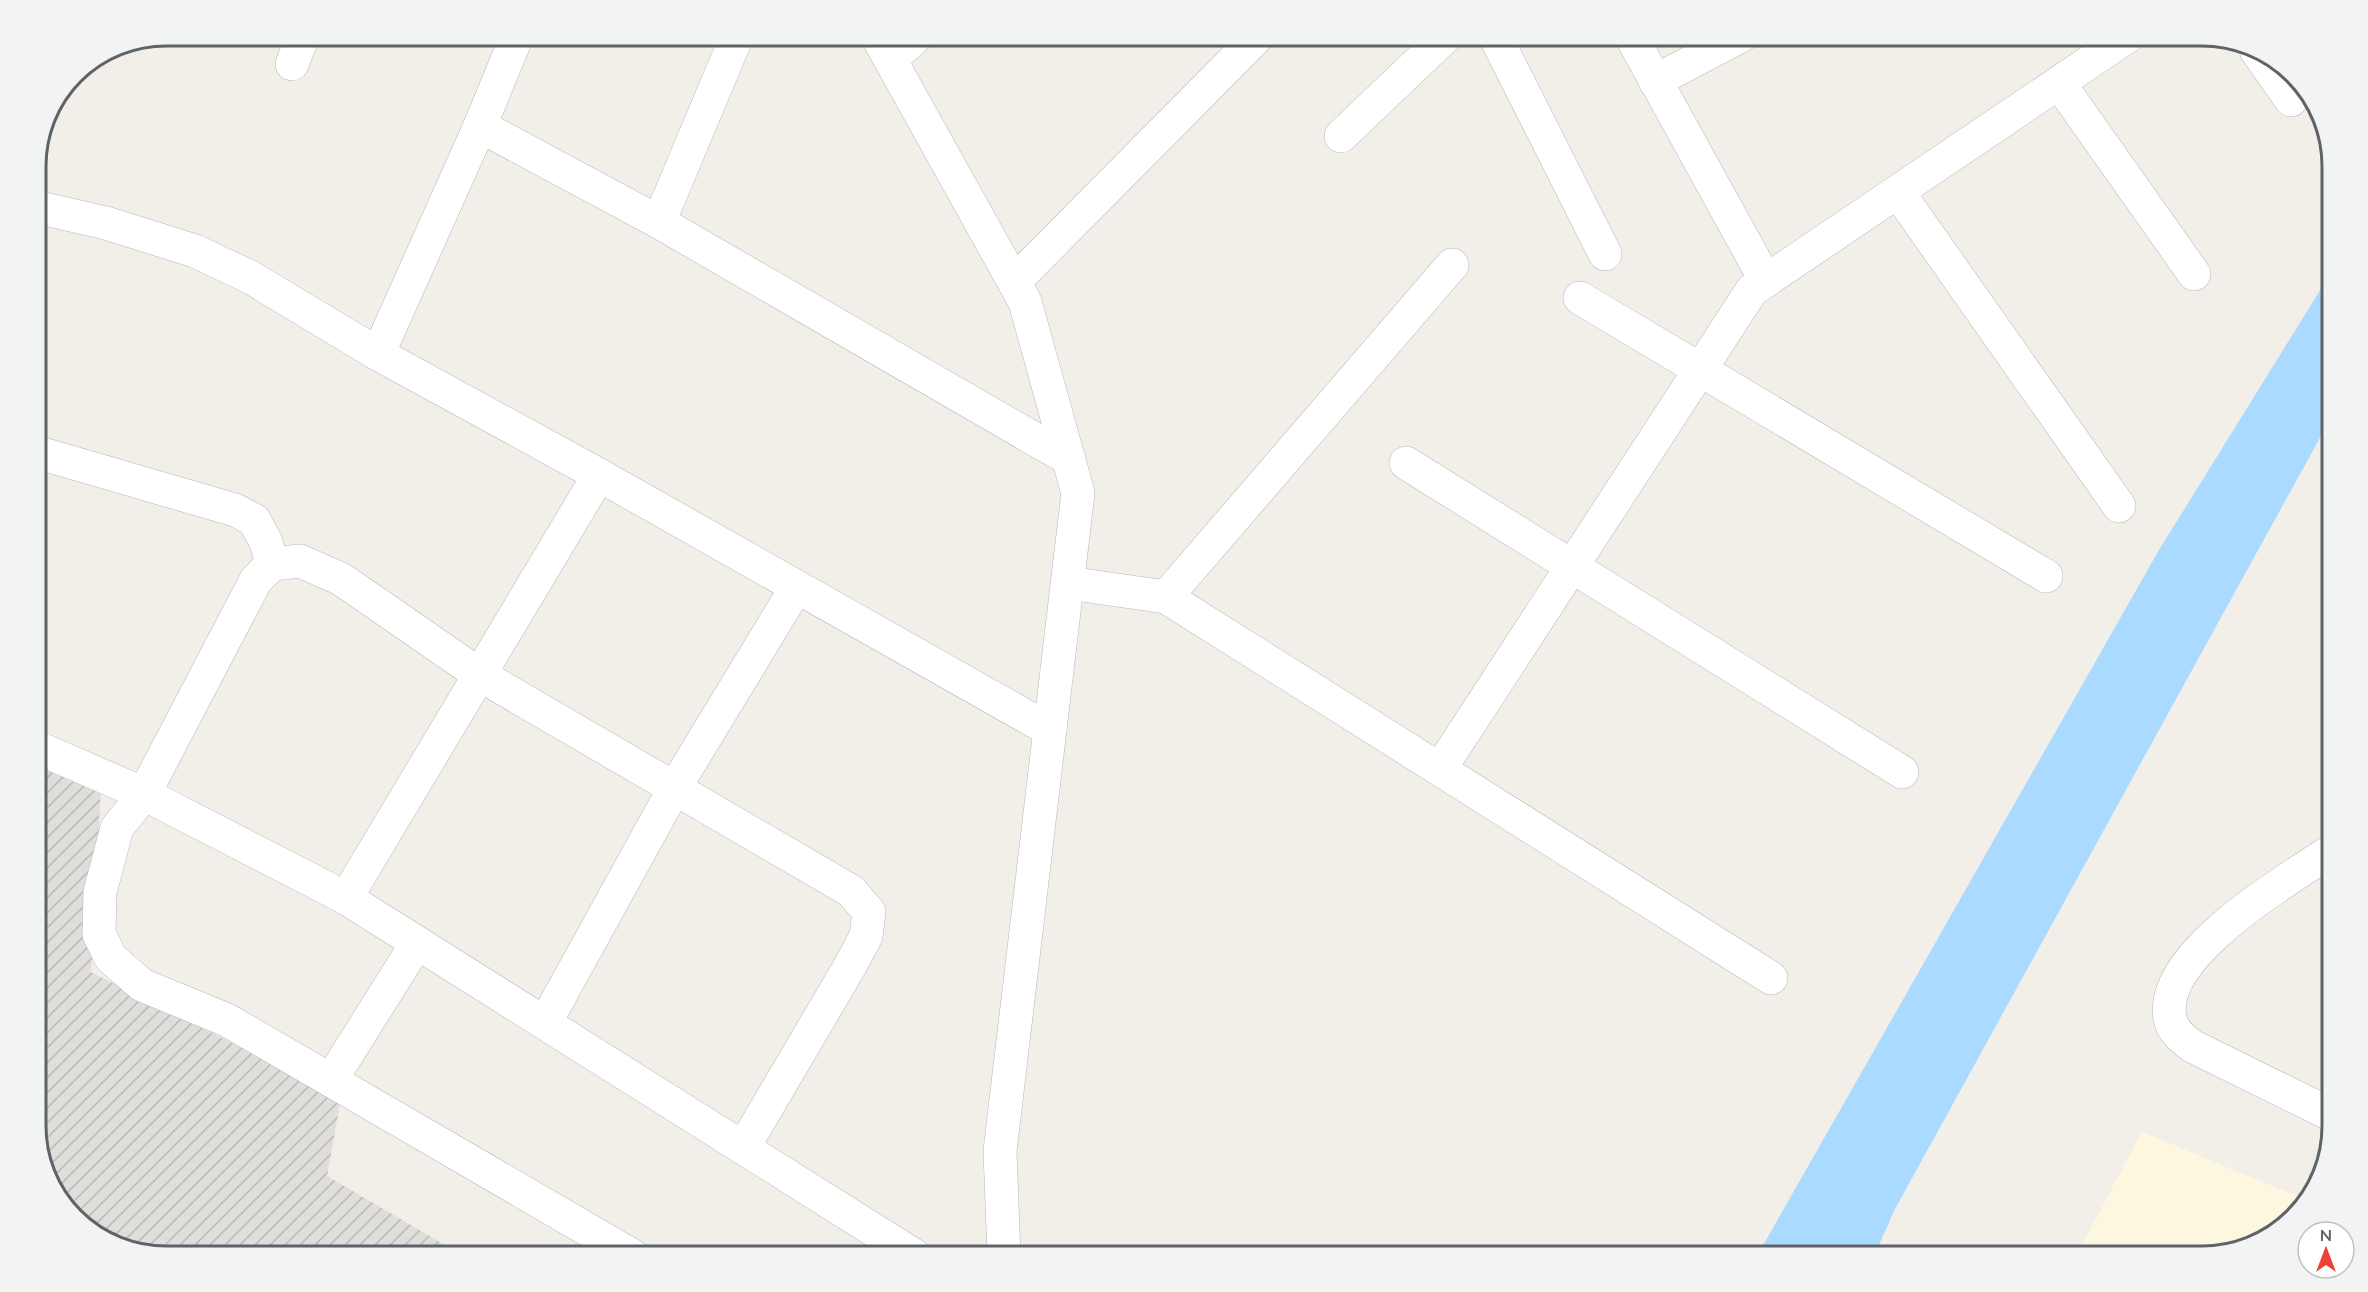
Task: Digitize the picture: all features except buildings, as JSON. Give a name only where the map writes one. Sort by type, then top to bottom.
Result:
[{"type":"street","points":[[1014,282],[1248,46]]},
{"type":"street","points":[[1341,136],[1435,46]]},
{"type":"street","points":[[1500,46],[1605,254]]},
{"type":"street","points":[[1636,46],[1766,281]]},
{"type":"street","points":[[1655,81],[1721,46]]},
{"type":"street","points":[[1440,769],[1752,290],[2113,46]]},
{"type":"street","points":[[378,354],[480,126],[513,47]]},
{"type":"street","points":[[659,222],[733,47]]},
{"type":"street","points":[[884,48],[1025,302],[1078,493],[1000,1151],[1004,1246]]},
{"type":"street","points":[[2268,67],[2291,100]]},
{"type":"street","points":[[2059,83],[2194,274]]},
{"type":"street","points":[[480,126],[659,222],[1069,459]]},
{"type":"street","points":[[1898,192],[2118,506]]},
{"type":"street","points":[[47,210],[106,223],[195,251],[250,277],[378,354],[599,475],[1050,730]]},
{"type":"street","points":[[1166,597],[1452,265]]},
{"type":"street","points":[[1580,298],[2046,576]]},
{"type":"street","points":[[47,455],[235,510],[254,520],[266,542],[272,564]]},
{"type":"street","points":[[1406,463],[1902,772]]},
{"type":"street","points":[[346,898],[599,475]]},
{"type":"street","points":[[616,1246],[227,1020],[142,985],[111,958],[99,934],[100,892],[117,828],[144,794],[256,580],[272,564],[300,561],[341,579],[480,675],[851,891],[869,912],[866,936],[850,966],[742,1148]]},
{"type":"street","points":[[1068,583],[1166,597],[1771,978]]},
{"type":"street","points":[[545,1023],[674,789],[796,588]]},
{"type":"street","points":[[47,752],[144,794],[346,898],[899,1246]]},
{"type":"street","points":[[2322,857],[2227,922],[2206,941],[2185,967],[2176,984],[2170,1002],[2170,1019],[2177,1034],[2192,1046],[2322,1110]]},
{"type":"street","points":[[331,1080],[417,943]]},
{"type":"shaded area","points":[[47,765],[101,787],[91,972],[341,1098],[327,1176],[447,1246],[166,1246],[151,1244],[128,1239],[100,1225],[76,1205],[67,1192],[53,1164],[47,1133]]},
{"type":"shaded area","points":[[2142,1132],[2298,1197],[2281,1216],[2268,1225],[2255,1233],[2233,1241],[2202,1246],[2081,1246]]},
{"type":"water","points":[[2321,289],[2321,435],[1895,1209],[1878,1246],[1763,1246],[2159,550]]}]
